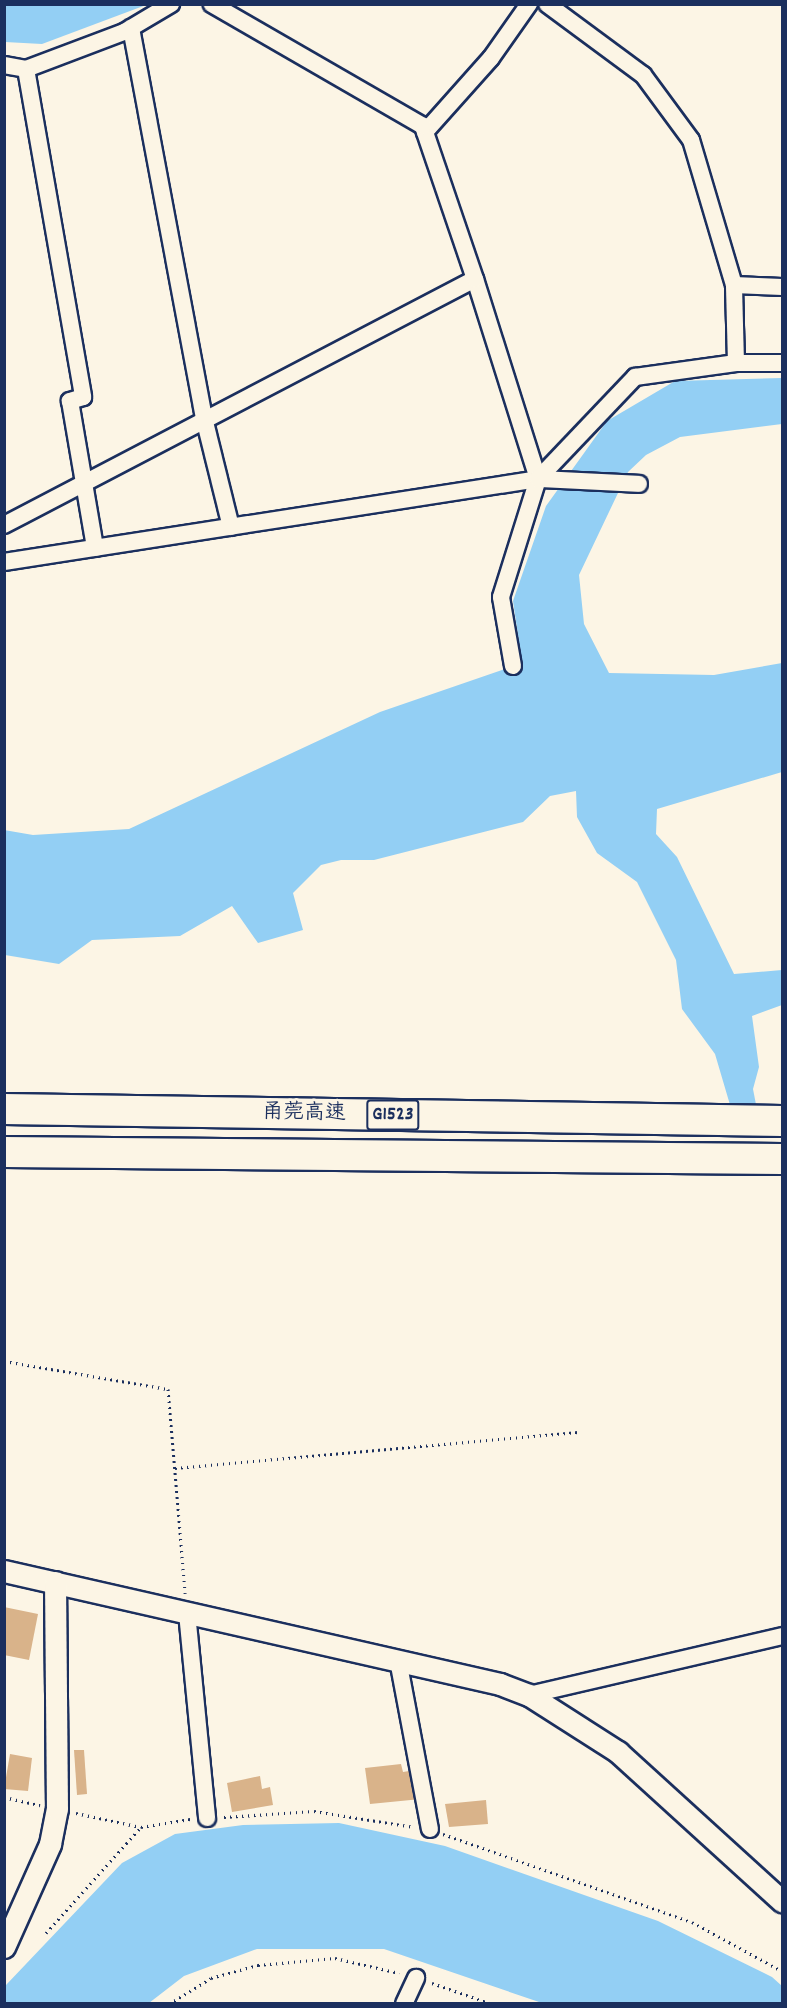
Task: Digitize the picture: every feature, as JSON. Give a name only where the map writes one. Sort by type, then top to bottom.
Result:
[{"type":"highway","name":"甬莞高速","points":[[4,1109],[783,1121]]},
{"type":"highway","name":"甬莞高速","points":[[4,1152],[783,1159]]},
{"type":"street","points":[[4,65],[26,69],[131,28],[171,4]]},
{"type":"street","points":[[212,4],[423,126],[475,279],[538,479]]},
{"type":"street","points":[[425,132],[490,58],[529,4]]},
{"type":"street","points":[[546,4],[644,75],[691,140],[734,285],[736,363]]},
{"type":"street","points":[[131,28],[206,422],[231,527]]},
{"type":"street","points":[[26,69],[83,397],[70,401],[95,548]]},
{"type":"street","points":[[4,525],[206,422],[475,279]]},
{"type":"street","points":[[734,285],[783,287]]},
{"type":"street","points":[[513,666],[501,597],[538,479],[635,377],[736,363],[783,363]]},
{"type":"street","points":[[4,562],[538,479],[633,484]]},
{"type":"street","points":[[4,1570],[399,1660],[529,1695],[618,1752],[783,1901]]},
{"type":"street","points":[[4,1947],[50,1844],[57,1809],[55,1582]]},
{"type":"street","points":[[187,1613],[207,1818]]},
{"type":"street","points":[[529,1695],[783,1636]]},
{"type":"street","points":[[399,1660],[430,1829]]},
{"type":"street","points":[[404,2004],[416,1978]]},
{"type":"path","points":[[4,1361],[168,1389],[187,1613]]},
{"type":"path","points":[[175,1468],[578,1432]]},
{"type":"path","points":[[4,1797],[141,1827],[207,1818],[314,1811],[430,1829],[692,1922],[783,1971]]},
{"type":"path","points":[[46,1933],[141,1827]]},
{"type":"path","points":[[169,2004],[211,1978],[258,1965],[335,1958],[416,1978],[492,2004]]},
{"type":"water","points":[[4,5],[146,5],[42,44],[5,42]]},
{"type":"water","points":[[782,378],[782,424],[680,437],[646,455],[628,472],[579,575],[584,624],[609,673],[714,675],[782,663],[782,772],[657,809],[656,834],[677,857],[734,974],[782,970],[782,1005],[752,1016],[759,1067],[753,1089],[759,1120],[733,1115],[715,1054],[682,1009],[676,960],[637,882],[597,853],[577,817],[576,791],[550,796],[523,822],[374,860],[341,860],[321,865],[293,893],[303,930],[258,943],[232,906],[180,936],[92,940],[59,964],[5,955],[4,830],[33,835],[129,829],[380,712],[522,663],[513,601],[546,506],[607,421],[675,381]]},
{"type":"water","points":[[339,1823],[445,1846],[658,1921],[772,1977],[782,1986],[782,2003],[542,2003],[384,1949],[257,1949],[184,1976],[149,2003],[5,2003],[6,1985],[122,1863],[175,1834],[243,1825]]},
{"type":"building","points":[[4,1607],[38,1614],[29,1660],[4,1655]]},
{"type":"building","points":[[74,1750],[84,1750],[87,1794],[77,1795]]},
{"type":"building","points":[[10,1754],[32,1758],[28,1791],[4,1789]]},
{"type":"building","points":[[401,1764],[403,1772],[415,1770],[421,1799],[370,1804],[365,1768]]},
{"type":"building","points":[[260,1776],[262,1789],[270,1787],[273,1805],[232,1812],[227,1783]]},
{"type":"building","points":[[486,1800],[488,1824],[449,1827],[445,1804]]}]
